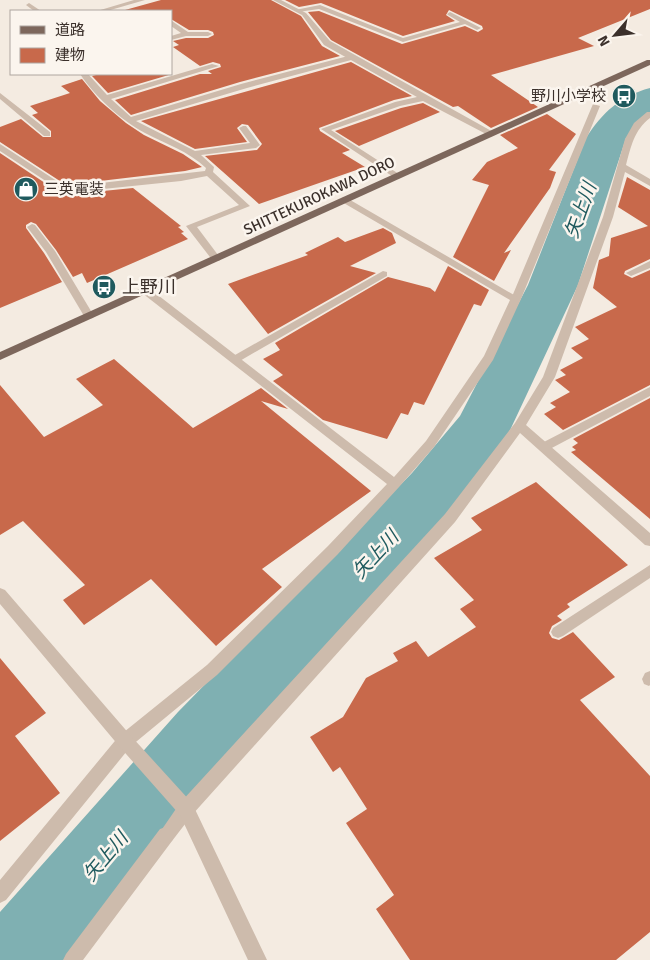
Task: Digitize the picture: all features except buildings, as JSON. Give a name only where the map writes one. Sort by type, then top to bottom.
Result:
[{"type":"main road","name":"SHITTEKUROKAWA DORO","points":[[0,356],[650,62]]},
{"type":"street","points":[[110,10],[142,0]]},
{"type":"street","points":[[276,0],[304,14],[327,43],[424,98],[491,133]]},
{"type":"street","points":[[298,10],[320,6],[403,40],[466,22]]},
{"type":"street","points":[[450,14],[477,28]]},
{"type":"street","points":[[172,23],[186,34]]},
{"type":"street","points":[[172,38],[186,34],[208,34]]},
{"type":"street","points":[[131,120],[244,86],[352,57]]},
{"type":"street","points":[[105,98],[215,66]]},
{"type":"street","points":[[85,75],[105,98],[146,131],[196,153],[210,167],[209,173]]},
{"type":"street","points":[[0,95],[47,134]]},
{"type":"street","points":[[398,176],[325,129],[398,104],[424,98]]},
{"type":"street","points":[[0,108],[11,105]]},
{"type":"street","points":[[0,894],[125,741],[212,670],[333,550],[430,444],[488,357],[516,299],[557,196],[596,106]]},
{"type":"street","points":[[72,960],[186,809],[450,518],[519,426],[549,377],[608,217],[621,166],[634,128],[650,114]]},
{"type":"street","points":[[196,153],[256,145],[243,128]]},
{"type":"street","points":[[0,147],[17,160],[50,178],[64,190],[181,178],[209,173]]},
{"type":"street","points":[[621,166],[650,182]]},
{"type":"street","points":[[209,173],[245,206],[191,226],[216,259]]},
{"type":"street","points":[[345,200],[516,299]]},
{"type":"street","points":[[32,227],[50,251],[90,316]]},
{"type":"street","points":[[632,273],[650,264]]},
{"type":"street","points":[[234,359],[383,274]]},
{"type":"street","points":[[146,291],[395,484]]},
{"type":"street","points":[[544,447],[650,391]]},
{"type":"street","points":[[519,426],[650,541]]},
{"type":"street","points":[[558,632],[650,571]]},
{"type":"street","points":[[0,594],[125,741],[186,809],[258,960]]},
{"type":"waterway","name":"矢上川","points":[[17,960],[205,738],[434,490],[483,428],[553,285],[606,138],[625,115],[650,100]]},
{"type":"place","name":"野川小学校","points":[[624,96]]},
{"type":"place","name":"三英電装","points":[[26,189]]},
{"type":"place","name":"上野川","points":[[104,287]]}]
